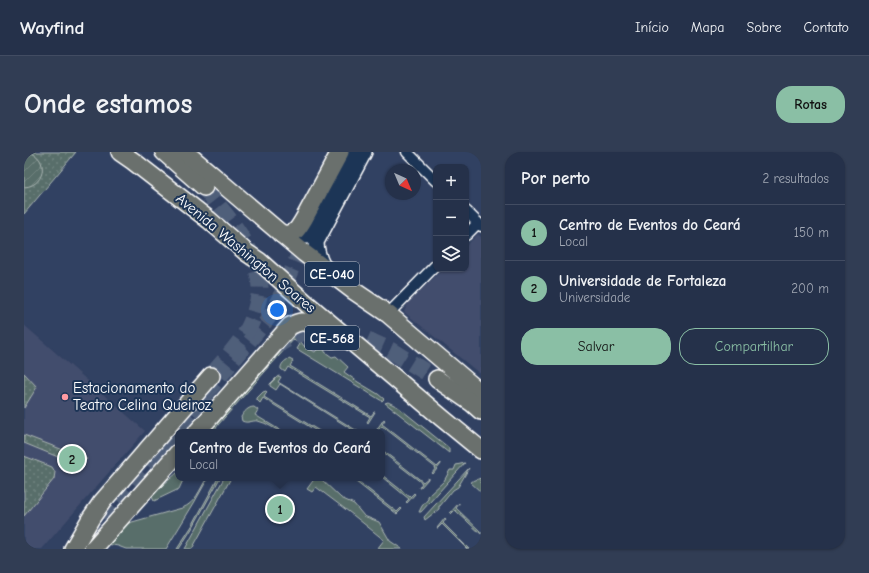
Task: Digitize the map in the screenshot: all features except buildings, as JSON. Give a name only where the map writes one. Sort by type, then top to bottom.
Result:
[{"type":"highway","name":"Avenida Washington Soares","points":[[120,152],[134,161],[209,220],[247,253],[259,261],[307,304],[481,450]]},
{"type":"highway","points":[[164,152],[204,187]]},
{"type":"highway","name":"CE-040","points":[[185,152],[304,253],[354,291],[388,314],[480,391]]},
{"type":"highway","points":[[281,234],[290,234],[297,230],[340,152]]},
{"type":"highway","name":"CE-568","points":[[199,429],[290,326],[296,323],[308,322],[333,339],[440,425],[472,450],[481,455]]},
{"type":"highway","points":[[73,549],[102,502],[211,376]]},
{"type":"highway","points":[[437,379],[481,411]]},
{"type":"highway","points":[[93,549],[175,456]]},
{"type":"main road","points":[[306,236],[351,152]]},
{"type":"main road","points":[[323,267],[318,258],[316,242],[364,152]]},
{"type":"street","points":[[407,152],[433,178]]},
{"type":"street","points":[[469,214],[479,225],[469,233]]},
{"type":"street","points":[[388,314],[433,268]]},
{"type":"shaded area","points":[[478,234],[481,237],[481,373],[479,373],[404,312],[409,302],[440,272],[469,272],[469,243]]},
{"type":"shaded area","points":[[24,325],[145,431],[42,549],[24,549]]},
{"type":"green space","points":[[24,152],[76,152],[24,214]]},
{"type":"green space","points":[[24,152],[32,153],[38,157],[42,169],[38,181],[32,185],[24,187]]},
{"type":"green space","points":[[296,335],[304,346],[315,352],[324,346],[325,352],[332,357],[336,356],[348,367],[344,372],[384,399],[382,401],[297,349],[300,344],[294,339],[216,429],[210,429],[244,389],[253,382]]},
{"type":"green space","points":[[289,359],[293,361],[290,366],[371,416],[375,412],[368,423],[367,422],[370,417],[288,367],[285,372],[281,369],[283,363]]},
{"type":"green space","points":[[24,373],[37,387],[24,408]]},
{"type":"green space","points":[[277,377],[281,377],[278,382],[354,429],[351,429],[280,384],[276,390],[270,386],[270,384]]},
{"type":"green space","points":[[263,392],[267,392],[264,397],[316,429],[313,429],[263,398],[260,403],[257,398]]},
{"type":"green space","points":[[388,402],[398,407],[449,448],[449,453],[385,403]]},
{"type":"green space","points":[[254,407],[258,410],[255,415],[278,429],[258,421],[242,421],[241,417],[250,408]]},
{"type":"green space","points":[[384,419],[385,420],[382,424],[437,467],[441,464],[433,474],[432,473],[436,468],[382,426],[377,429]]},
{"type":"green space","points":[[24,435],[87,459],[80,466],[24,443]]},
{"type":"green space","points":[[385,452],[423,482],[428,478],[419,488],[422,483],[385,454]]},
{"type":"green space","points":[[24,456],[52,467],[55,472],[54,479],[24,516]]},
{"type":"green space","points":[[465,463],[421,512],[419,512],[428,499],[428,496],[444,481],[450,470],[454,470],[456,465]]},
{"type":"green space","points":[[469,468],[458,487],[453,490],[439,506],[439,509],[425,520],[424,517]]},
{"type":"green space","points":[[175,475],[175,481],[183,481],[179,489],[154,501],[152,497]]},
{"type":"green space","points":[[385,477],[410,497],[414,493],[415,494],[407,503],[406,502],[409,499],[385,479]]},
{"type":"green space","points":[[481,478],[481,492],[470,482]]},
{"type":"green space","points":[[206,481],[166,549],[126,549],[107,544],[125,524],[182,508],[191,503]]},
{"type":"green space","points":[[216,481],[218,481],[193,527],[179,549],[177,549],[192,526]]},
{"type":"green space","points":[[222,481],[229,481],[192,549],[185,549]]},
{"type":"green space","points":[[313,481],[323,481],[341,498],[354,504],[364,516],[379,522],[390,541],[402,549],[377,549],[384,540],[316,487],[312,492],[307,489]]},
{"type":"green space","points":[[355,481],[358,481],[397,512],[401,508],[402,509],[397,514]]},
{"type":"green space","points":[[459,503],[456,508],[481,532],[481,534],[455,510],[451,514],[450,513]]},
{"type":"green space","points":[[445,518],[446,519],[443,523],[469,549],[467,549],[442,524],[437,528]]},
{"type":"tunnel","points":[[204,187],[230,221],[247,247],[254,260],[260,287],[259,298],[247,331],[211,376]]},
{"type":"tunnel","points":[[177,429],[268,319],[281,294],[305,239]]},
{"type":"tunnel","points":[[272,348],[289,338],[302,333],[326,331],[348,334],[361,337],[390,350],[437,379]]},
{"type":"tunnel","points":[[188,429],[217,398]]},
{"type":"tunnel","points":[[87,535],[175,432]]},
{"type":"tunnel","points":[[157,464],[175,443]]},
{"type":"place","name":"Estacionamento do Teatro Celina Queiroz","points":[[65,397]]},
{"type":"place","name":"Universidade de Fortaleza","points":[[72,459]]},
{"type":"place","name":"Centro de Eventos do Ceará","points":[[280,509]]}]
